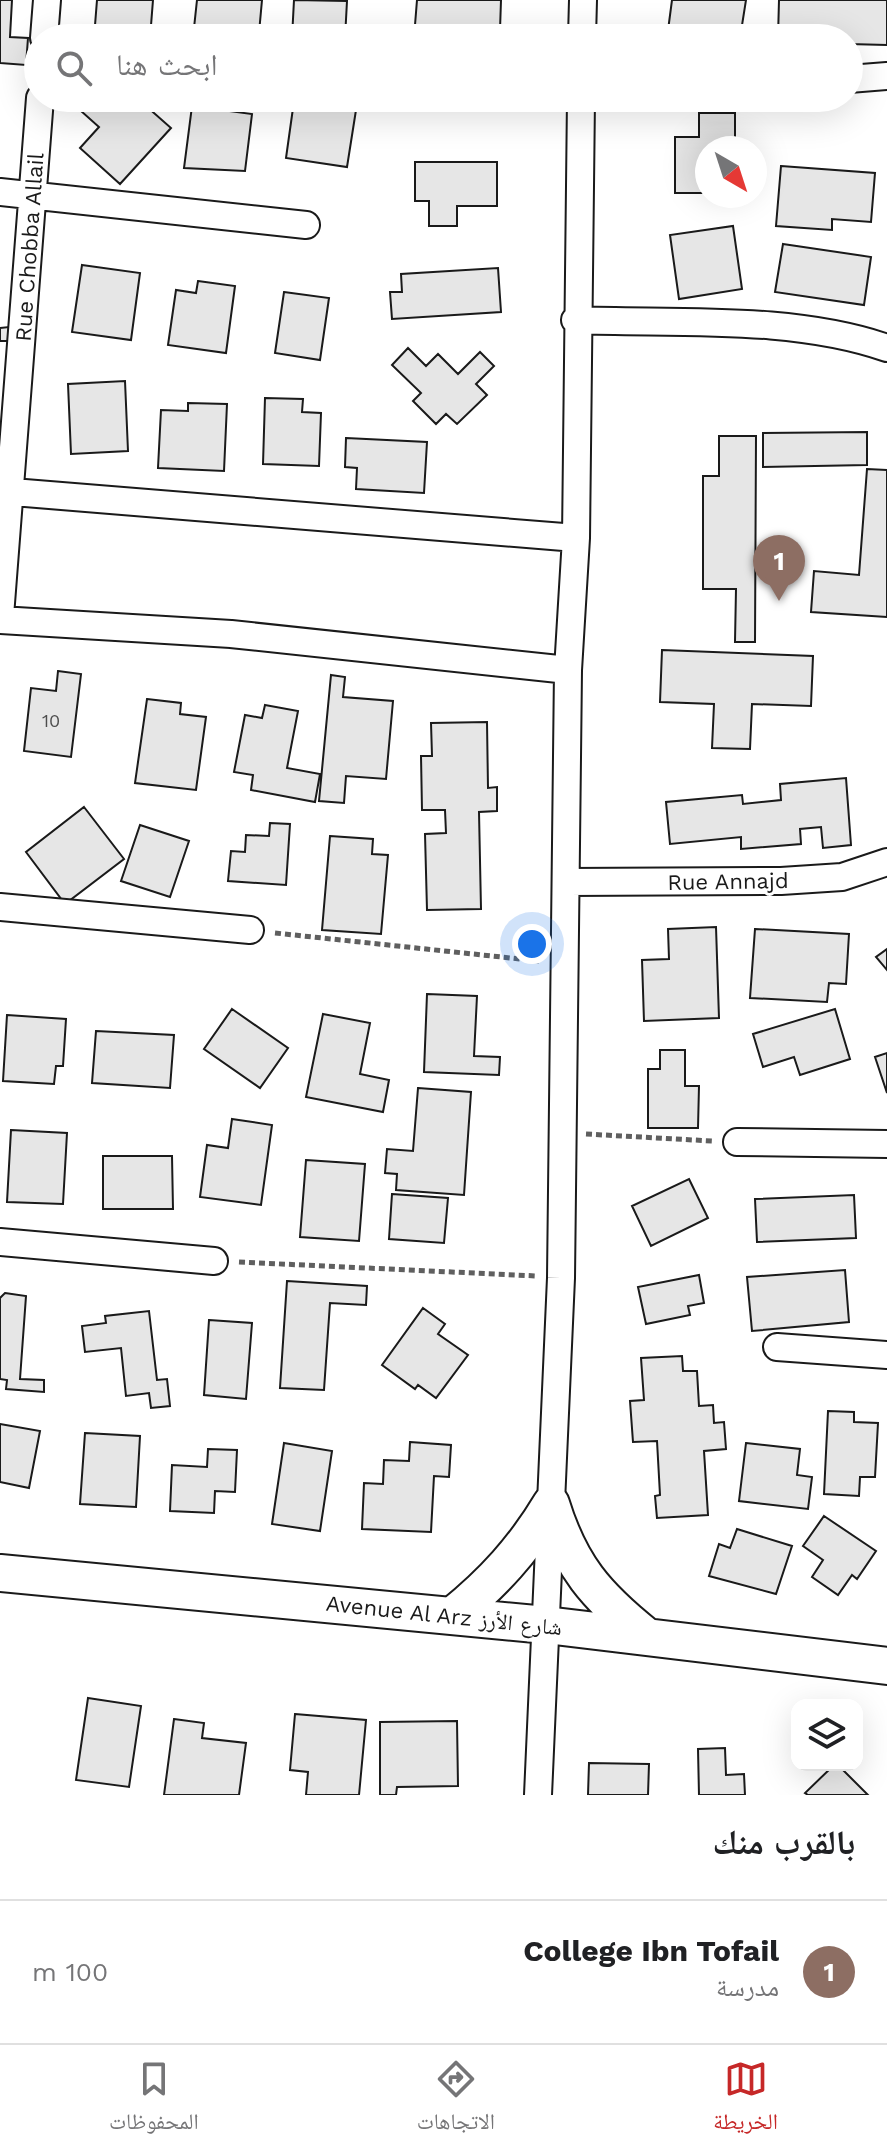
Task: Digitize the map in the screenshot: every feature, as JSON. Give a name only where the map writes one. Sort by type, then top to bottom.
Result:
[{"type":"street","points":[[45,24],[47,0]]},
{"type":"street","points":[[582,24],[583,0]]},
{"type":"street","points":[[863,78],[887,76]]},
{"type":"street","name":"Rue Chobba Allail","points":[[0,618],[5,491],[39,112]]},
{"type":"street","points":[[538,1795],[561,1278],[568,670],[576,538],[575,320],[581,112]]},
{"type":"street","points":[[0,192],[306,225]]},
{"type":"street","points":[[575,320],[799,328],[862,339],[887,348]]},
{"type":"street","points":[[5,491],[576,538]]},
{"type":"street","points":[[0,618],[231,634],[568,670]]},
{"type":"street","name":"Rue Annajd","points":[[567,882],[781,881],[842,877],[887,862]]},
{"type":"street","points":[[0,907],[250,930]]},
{"type":"street","points":[[737,1142],[887,1144]]},
{"type":"street","points":[[0,1242],[214,1261]]},
{"type":"street","points":[[777,1347],[887,1355]]},
{"type":"street","points":[[452,1616],[499,1576],[526,1545],[551,1504]]},
{"type":"street","points":[[551,1504],[568,1553],[581,1574],[616,1612],[646,1636]]},
{"type":"street","name":"Avenue Al Arz شارع الأرز","points":[[0,1573],[546,1625],[887,1666]]},
{"type":"path","points":[[250,930],[565,963]]},
{"type":"path","points":[[563,1133],[737,1142]]},
{"type":"path","points":[[214,1261],[561,1278]]},
{"type":"building","points":[[0,0],[12,0],[10,37],[24,38],[24,65],[0,63]]},
{"type":"building","points":[[97,0],[153,0],[151,24],[95,24]]},
{"type":"building","points":[[197,0],[262,0],[260,24],[194,24]]},
{"type":"building","points":[[294,0],[347,1],[346,24],[293,24]]},
{"type":"building","points":[[417,0],[501,0],[500,24],[415,24]]},
{"type":"building","points":[[672,0],[746,0],[742,24],[669,24]]},
{"type":"building","points":[[779,0],[887,0],[887,45],[863,44],[863,24],[778,24]]},
{"type":"building","points":[[82,112],[153,112],[171,128],[120,184],[80,148],[99,127]]},
{"type":"building","points":[[191,112],[252,114],[245,171],[184,168]]},
{"type":"building","points":[[292,112],[356,112],[347,167],[286,158]]},
{"type":"building","points":[[699,113],[735,113],[735,136],[699,136]]},
{"type":"building","points":[[675,137],[695,137],[695,193],[675,193]]},
{"type":"building","points":[[415,162],[497,162],[497,206],[457,206],[457,226],[429,226],[429,201],[415,201]]},
{"type":"building","points":[[781,166],[875,173],[871,222],[832,219],[832,230],[776,226]]},
{"type":"building","points":[[733,226],[742,289],[679,299],[670,235]]},
{"type":"building","points":[[783,244],[871,257],[864,305],[775,292]]},
{"type":"building","points":[[82,265],[140,273],[131,340],[72,332]]},
{"type":"building","points":[[498,268],[501,312],[392,319],[390,292],[402,292],[401,274]]},
{"type":"building","points":[[198,281],[235,286],[226,353],[168,345],[176,290],[196,293]]},
{"type":"building","points":[[284,292],[329,298],[320,360],[275,353]]},
{"type":"building","points":[[9,327],[9,341],[0,341],[0,328]]},
{"type":"building","points":[[408,348],[426,366],[438,354],[458,374],[480,352],[494,366],[476,384],[487,395],[457,424],[446,414],[436,424],[413,401],[421,393],[392,365]]},
{"type":"building","points":[[125,381],[128,451],[71,454],[68,384]]},
{"type":"building","points":[[265,398],[303,399],[302,412],[321,413],[319,466],[263,464]]},
{"type":"building","points":[[188,403],[227,404],[224,471],[158,468],[161,410],[188,411]]},
{"type":"building","points":[[867,432],[867,465],[763,467],[763,433]]},
{"type":"building","points":[[719,436],[756,436],[755,642],[735,642],[736,589],[703,589],[703,476],[719,476]]},
{"type":"building","points":[[346,438],[427,442],[424,493],[356,489],[357,468],[345,467]]},
{"type":"building","points":[[867,469],[887,470],[887,617],[811,612],[814,571],[859,575]]},
{"type":"building","points":[[662,650],[813,656],[811,706],[752,704],[750,749],[712,748],[714,704],[660,702]]},
{"type":"building","points":[[58,671],[81,674],[71,757],[24,751],[31,688],[56,691]]},
{"type":"building","points":[[331,675],[345,677],[343,697],[393,701],[386,779],[346,776],[344,803],[319,801]]},
{"type":"building","points":[[147,699],[181,703],[180,714],[206,717],[196,790],[135,783]]},
{"type":"building","points":[[265,705],[298,711],[287,768],[320,774],[315,802],[251,790],[253,775],[234,772],[245,715],[262,718]]},
{"type":"building","points":[[487,722],[488,788],[497,787],[497,811],[479,812],[481,909],[427,910],[425,834],[446,833],[445,810],[422,810],[421,756],[432,756],[431,723]]},
{"type":"building","points":[[846,778],[851,845],[823,848],[821,827],[800,829],[801,844],[741,849],[741,837],[670,844],[666,802],[742,795],[743,804],[781,800],[780,784]]},
{"type":"building","points":[[84,807],[124,859],[65,904],[26,852]]},
{"type":"building","points":[[270,823],[290,824],[286,885],[228,881],[231,851],[245,852],[246,835],[269,836]]},
{"type":"building","points":[[140,825],[189,841],[170,897],[121,881]]},
{"type":"building","points":[[330,836],[373,839],[372,854],[388,855],[381,934],[322,930]]},
{"type":"building","points":[[716,927],[719,1018],[644,1021],[642,960],[669,959],[668,929]]},
{"type":"building","points":[[755,929],[849,934],[846,984],[829,983],[827,1002],[750,998]]},
{"type":"building","points":[[887,949],[887,970],[876,957]]},
{"type":"building","points":[[427,994],[477,996],[474,1056],[500,1057],[499,1075],[424,1072]]},
{"type":"building","points":[[232,1009],[288,1048],[260,1088],[204,1049]]},
{"type":"building","points":[[835,1009],[850,1059],[800,1075],[794,1057],[763,1067],[753,1034]]},
{"type":"building","points":[[323,1014],[370,1023],[360,1074],[389,1080],[383,1112],[306,1097]]},
{"type":"building","points":[[7,1015],[66,1019],[63,1066],[56,1066],[54,1084],[3,1081]]},
{"type":"building","points":[[96,1031],[174,1035],[170,1088],[92,1083]]},
{"type":"building","points":[[660,1050],[685,1050],[685,1086],[699,1086],[698,1128],[648,1128],[648,1069],[660,1069]]},
{"type":"building","points":[[887,1053],[887,1093],[875,1057]]},
{"type":"building","points":[[418,1088],[471,1092],[464,1195],[396,1190],[397,1174],[385,1173],[387,1149],[413,1151]]},
{"type":"building","points":[[232,1119],[272,1125],[261,1205],[200,1197],[207,1145],[228,1148]]},
{"type":"building","points":[[11,1130],[67,1133],[63,1204],[7,1202]]},
{"type":"building","points":[[103,1156],[172,1156],[173,1209],[103,1209]]},
{"type":"building","points":[[306,1160],[365,1164],[359,1241],[300,1237]]},
{"type":"building","points":[[689,1179],[708,1218],[651,1246],[632,1206]]},
{"type":"building","points":[[392,1194],[448,1198],[444,1243],[389,1239]]},
{"type":"building","points":[[854,1195],[856,1238],[757,1242],[755,1199]]},
{"type":"building","points":[[845,1270],[849,1322],[752,1331],[747,1277]]},
{"type":"building","points":[[699,1275],[704,1303],[688,1306],[690,1315],[646,1324],[638,1287]]},
{"type":"building","points":[[287,1281],[367,1286],[366,1305],[330,1303],[324,1390],[280,1388]]},
{"type":"building","points":[[5,1293],[26,1296],[20,1379],[44,1380],[44,1392],[6,1389],[7,1380],[0,1379],[0,1298]]},
{"type":"building","points":[[423,1308],[445,1324],[438,1334],[468,1355],[436,1398],[418,1385],[415,1389],[382,1365]]},
{"type":"building","points":[[149,1311],[157,1380],[167,1379],[170,1406],[151,1408],[149,1393],[126,1396],[121,1348],[85,1352],[82,1326],[106,1323],[105,1316]]},
{"type":"building","points":[[209,1320],[252,1323],[246,1399],[204,1395]]},
{"type":"building","points":[[682,1356],[683,1371],[697,1371],[699,1406],[713,1405],[714,1423],[724,1422],[726,1449],[704,1451],[708,1515],[657,1518],[655,1496],[660,1495],[657,1441],[633,1442],[630,1401],[644,1400],[641,1358]]},
{"type":"building","points":[[828,1411],[854,1412],[854,1422],[878,1423],[875,1477],[860,1477],[859,1496],[824,1494]]},
{"type":"building","points":[[0,1424],[40,1431],[29,1488],[0,1482]]},
{"type":"building","points":[[85,1433],[140,1436],[136,1507],[80,1504]]},
{"type":"building","points":[[410,1442],[451,1445],[449,1477],[434,1476],[431,1532],[362,1529],[364,1483],[383,1484],[384,1460],[409,1461]]},
{"type":"building","points":[[284,1443],[332,1451],[320,1531],[272,1524]]},
{"type":"building","points":[[746,1443],[800,1449],[797,1475],[812,1477],[808,1509],[739,1501]]},
{"type":"building","points":[[208,1449],[237,1450],[235,1492],[215,1491],[214,1513],[170,1511],[172,1465],[207,1467]]},
{"type":"building","points":[[824,1516],[876,1551],[857,1579],[852,1575],[838,1595],[812,1577],[823,1560],[803,1546]]},
{"type":"building","points":[[737,1529],[792,1546],[776,1594],[709,1576],[719,1544],[730,1548]]},
{"type":"building","points":[[88,1698],[141,1706],[129,1787],[76,1780]]},
{"type":"building","points":[[295,1714],[366,1720],[359,1795],[306,1795],[308,1772],[290,1770]]},
{"type":"building","points":[[174,1719],[204,1723],[202,1738],[246,1743],[239,1795],[164,1795]]},
{"type":"building","points":[[457,1721],[458,1786],[397,1787],[396,1795],[380,1795],[380,1722]]},
{"type":"building","points":[[725,1748],[726,1775],[744,1774],[745,1795],[699,1795],[698,1749]]},
{"type":"building","points":[[589,1763],[649,1764],[648,1795],[588,1795]]},
{"type":"building","points":[[828,1771],[844,1771],[868,1795],[808,1795],[805,1793]]},
{"type":"place","name":"College Ibn Tofail","points":[[779,601]]}]
